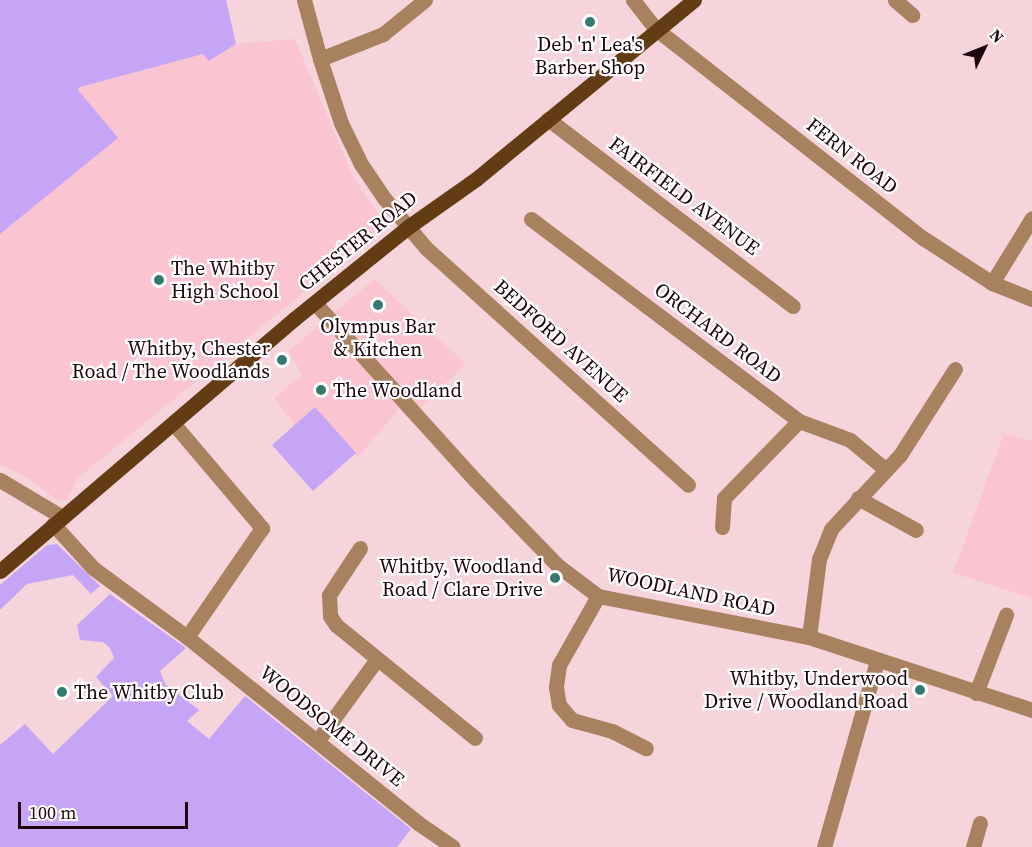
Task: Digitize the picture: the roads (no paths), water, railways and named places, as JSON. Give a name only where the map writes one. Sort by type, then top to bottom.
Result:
[{"type":"main road","name":"CHESTER ROAD","points":[[0,571],[315,303],[408,227],[476,178],[694,0]]},
{"type":"street","name":"BEDFORD AVENUE","points":[[304,0],[341,123],[361,164],[408,227],[426,249],[688,485]]},
{"type":"street","points":[[320,59],[383,34],[425,0]]},
{"type":"street","name":"FERN ROAD","points":[[633,0],[656,29],[923,238],[992,283],[1032,299]]},
{"type":"street","points":[[894,0],[912,15]]},
{"type":"street","name":"FAIRFIELD AVENUE","points":[[548,119],[794,306]]},
{"type":"street","points":[[992,283],[1032,218]]},
{"type":"street","name":"ORCHARD ROAD","points":[[531,219],[799,421],[850,440],[885,470]]},
{"type":"street","name":"WOODLAND ROAD","points":[[315,303],[482,488],[557,565],[598,596],[809,637],[1032,710]]},
{"type":"street","points":[[809,637],[819,559],[831,529],[900,455],[955,369]]},
{"type":"street","points":[[722,527],[718,495],[799,421]]},
{"type":"street","points":[[173,423],[262,528],[187,637]]},
{"type":"street","name":"WOODSOME DRIVE","points":[[0,480],[57,521],[93,568],[187,637],[318,740],[418,823],[453,847]]},
{"type":"street","points":[[858,498],[916,530]]},
{"type":"street","points":[[360,548],[329,594],[328,605],[336,625],[475,738]]},
{"type":"street","points":[[598,596],[559,665],[556,687],[559,705],[572,720],[612,731],[646,748]]},
{"type":"street","points":[[976,693],[1006,615]]},
{"type":"street","points":[[318,740],[377,659]]},
{"type":"street","points":[[824,847],[877,661]]},
{"type":"street","points":[[973,847],[980,823]]},
{"type":"place","name":"Deb 'n' Lea's Barber Shop","points":[[590,22]]},
{"type":"place","name":"The Whitby High School","points":[[159,280]]},
{"type":"place","name":"Olympus Bar & Kitchen","points":[[378,305]]},
{"type":"place","name":"Whitby, Chester Road / The Woodlands","points":[[282,360]]},
{"type":"place","name":"The Woodland","points":[[321,390]]},
{"type":"place","name":"Whitby, Woodland Road / Clare Drive","points":[[555,578]]},
{"type":"place","name":"Whitby, Underwood Drive / Woodland Road","points":[[920,690]]},
{"type":"place","name":"The Whitby Club","points":[[62,692]]}]
